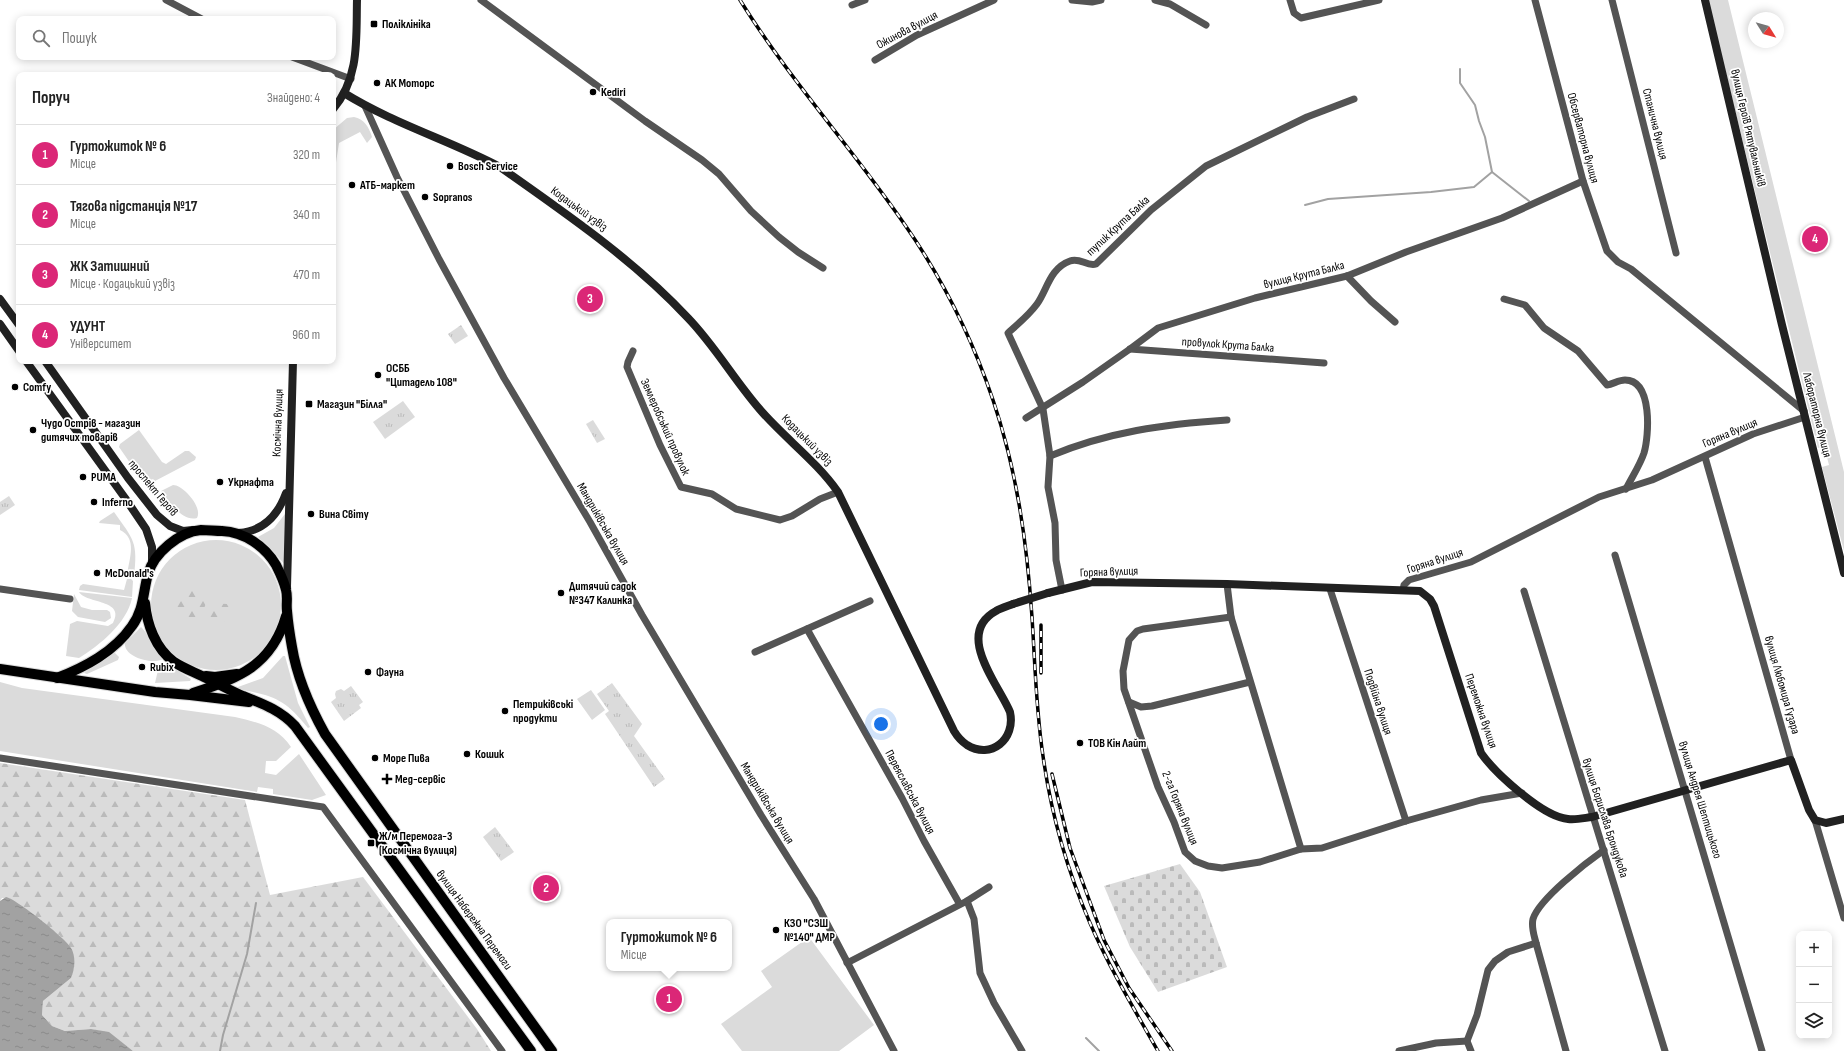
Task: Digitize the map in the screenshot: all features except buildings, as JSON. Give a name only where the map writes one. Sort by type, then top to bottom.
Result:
[{"type":"main road","name":"вулиця Набережна Перемоги","points":[[57,678],[89,664],[116,644],[133,625],[139,614],[144,599],[148,574],[152,564],[160,553],[185,535],[200,530],[239,533],[265,551],[278,570],[287,591],[287,611],[298,676],[312,711],[325,734],[552,1051]]},
{"type":"main road","name":"вулиця Набережна Перемоги","points":[[144,599],[146,616],[151,630],[165,653],[179,665],[275,709],[295,726],[531,1051]]},
{"type":"main road","name":"вулиця Набережна Перемоги","points":[[190,695],[236,679],[265,656],[276,642],[282,631],[287,611]]},
{"type":"main road","name":"вулиця Набережна Перемоги","points":[[202,676],[215,677],[236,674],[252,667]]},
{"type":"main road","name":"вулиця Набережна Перемоги","points":[[0,669],[155,692],[263,704]]},
{"type":"street","points":[[166,0],[196,16]]},
{"type":"street","points":[[336,105],[351,79],[354,63],[357,0]]},
{"type":"street","points":[[481,0],[652,126],[702,160],[719,174],[751,211],[779,237],[798,252],[823,268]]},
{"type":"street","points":[[852,5],[865,0]]},
{"type":"street","name":"Ожинова вулиця","points":[[875,60],[917,34],[993,0]]},
{"type":"street","points":[[1072,0],[1092,2],[1101,0]]},
{"type":"street","points":[[1155,0],[1170,4],[1206,25]]},
{"type":"street","points":[[1290,0],[1294,13],[1301,18],[1379,0]]},
{"type":"street","name":"Обсерваторна вулиця","points":[[1535,0],[1583,181],[1607,251],[1618,262],[1631,269],[1804,414]]},
{"type":"street","name":"Станична вулиця","points":[[1612,0],[1676,253]]},
{"type":"street","name":"вулиця Героїв Рятувальників","points":[[1705,0],[1767,262]]},
{"type":"street","points":[[300,60],[332,72]]},
{"type":"street","points":[[336,73],[351,79]]},
{"type":"street","name":"Кодацький узвіз","points":[[344,93],[365,106],[400,123],[482,157],[500,167],[608,245],[687,316],[712,344],[747,395],[769,420],[820,469],[838,492],[954,731],[960,740],[976,748],[993,748],[1001,744],[1007,738],[1011,730],[1012,721],[1010,712],[984,666],[978,645],[981,629],[989,616],[995,611],[1048,593]]},
{"type":"street","name":"тупик Крута Балка","points":[[1043,408],[1008,332],[1037,304],[1051,277],[1058,269],[1065,263],[1075,260],[1081,260],[1090,265],[1096,264],[1151,210],[1206,166],[1307,117],[1354,99]]},
{"type":"street","name":"Мандриківська вулиця","points":[[365,106],[397,177],[439,259],[504,378],[761,815],[814,899],[894,1051]]},
{"type":"street","name":"вулиця Крута Балка","points":[[1043,408],[1130,349],[1158,328],[1179,320],[1255,298],[1347,276],[1406,252],[1502,218],[1583,181]]},
{"type":"street","name":"Лабораторна вулиця","points":[[1767,262],[1844,573]]},
{"type":"street","points":[[1347,276],[1371,301],[1395,322]]},
{"type":"street","points":[[0,299],[16,321]]},
{"type":"street","points":[[1504,299],[1524,305],[1544,328],[1578,351],[1607,385],[1625,380],[1639,386],[1647,403],[1647,443],[1626,489]]},
{"type":"street","points":[[0,324],[16,347]]},
{"type":"street","name":"провулок Крута Балка","points":[[1130,349],[1324,363]]},
{"type":"street","name":"Землеробський провулок","points":[[633,351],[627,367],[660,445],[681,487],[712,494],[736,509],[780,520],[792,516],[820,499],[838,492]]},
{"type":"street","points":[[28,364],[126,498],[146,529],[152,547],[152,564]]},
{"type":"street","name":"проспект Героїв","points":[[47,364],[128,478],[157,515],[170,526],[183,530],[200,530]]},
{"type":"street","name":"Космічна вулиця","points":[[287,591],[292,364]]},
{"type":"street","points":[[1026,418],[1043,408],[1050,456],[1048,487],[1055,523],[1056,560],[1062,590]]},
{"type":"street","name":"Горяна вулиця","points":[[1048,593],[1092,582],[1227,584],[1330,589],[1403,590],[1404,585],[1409,580],[1471,562],[1599,497],[1652,480],[1754,434],[1804,414]]},
{"type":"street","points":[[1050,456],[1104,436],[1183,423],[1227,420]]},
{"type":"street","name":"вулиця Любомира Гузара","points":[[1705,456],[1791,760],[1809,810],[1815,820],[1844,918]]},
{"type":"street","name":"Космічна вулиця","points":[[239,533],[249,531],[266,524],[281,506],[289,486]]},
{"type":"street","name":"вулиця Андрея Шептицького","points":[[1615,555],[1762,1051]]},
{"type":"street","points":[[1227,584],[1231,617],[1301,849]]},
{"type":"street","points":[[0,589],[70,600]]},
{"type":"street","name":"Подвійна вулиця","points":[[1330,589],[1406,821]]},
{"type":"street","name":"Переможна вулиця","points":[[1403,590],[1420,592],[1430,598],[1481,753],[1489,764],[1522,793],[1555,816],[1568,819],[1592,817],[1791,760]]},
{"type":"street","name":"вулиця Борислава Брондукова","points":[[1524,591],[1664,1051]]},
{"type":"street","points":[[755,652],[870,601]]},
{"type":"street","name":"2-га Горяна вулиця","points":[[1231,617],[1143,629],[1132,634],[1127,646],[1124,671],[1124,688],[1158,786],[1185,852],[1195,861],[1208,866],[1222,868],[1260,862],[1301,849],[1322,848],[1406,821],[1481,800],[1522,793]]},
{"type":"street","name":"Переяславська вулиця","points":[[807,629],[959,903]]},
{"type":"street","points":[[1129,702],[1141,707],[1152,706],[1250,682]]},
{"type":"street","points":[[0,758],[323,807],[502,1051]]},
{"type":"street","points":[[1815,820],[1826,823],[1844,819]]},
{"type":"street","points":[[1566,1051],[1532,929],[1533,919],[1537,911],[1551,895],[1591,859],[1604,850]]},
{"type":"street","points":[[847,963],[959,903],[967,901],[989,887]]},
{"type":"street","points":[[967,901],[974,919],[980,973],[994,1003],[1022,1051]]},
{"type":"street","points":[[1471,1051],[1467,1041],[1477,1015],[1488,970],[1495,961],[1508,952],[1536,943]]},
{"type":"street","points":[[1399,1051],[1436,1043],[1467,1041]]},
{"type":"green space","points":[[1708,0],[1728,0],[1844,472],[1844,551],[1822,467],[1829,465],[1824,446],[1818,448]]},
{"type":"green space","points":[[354,117],[361,120],[366,124],[372,137],[367,143],[360,132],[339,143],[336,162],[336,127],[347,118]]},
{"type":"green space","points":[[461,325],[468,336],[455,344],[448,334]]},
{"type":"green space","points":[[403,401],[415,417],[385,439],[373,422]]},
{"type":"green space","points":[[593,420],[605,439],[597,443],[586,424]]},
{"type":"green space","points":[[139,430],[162,462],[166,464],[185,451],[189,451],[196,457],[195,460],[155,481],[153,479],[144,483],[119,447],[120,444]]},
{"type":"green space","points":[[173,485],[182,489],[191,497],[197,508],[197,518],[186,517],[181,514],[161,491]]},
{"type":"green space","points":[[9,496],[15,505],[0,515],[0,502]]},
{"type":"green space","points":[[114,512],[126,529],[135,548],[134,577],[127,576],[131,550],[129,538],[120,530],[120,525],[99,523]]},
{"type":"green space","points":[[285,514],[285,565],[258,537],[274,528]]},
{"type":"green space","points":[[222,540],[247,547],[262,559],[274,574],[280,592],[280,618],[274,636],[262,651],[247,663],[229,669],[210,670],[185,663],[170,651],[158,636],[152,618],[151,599],[158,574],[170,559],[185,547],[203,541]]},
{"type":"green space","points":[[127,579],[131,579],[133,581],[132,597],[79,590],[80,586],[83,584],[124,590]]},
{"type":"green space","points":[[192,586],[199,590],[206,603],[200,616],[199,625],[194,627],[188,625],[182,617],[177,617],[171,612],[176,604],[180,602],[186,590]]},
{"type":"green space","points":[[79,592],[132,598],[125,616],[119,625],[104,640],[79,658],[66,656],[70,624],[77,621],[108,626],[113,623],[116,615],[110,606],[89,599]]},
{"type":"green space","points":[[74,594],[81,607],[92,610],[107,610],[110,612],[111,618],[105,622],[78,617],[72,611]]},
{"type":"green space","points":[[212,603],[227,604],[230,606],[230,616],[226,621],[216,622],[207,616]]},
{"type":"green space","points":[[141,627],[163,659],[158,661],[146,660],[134,656],[126,648],[125,643]]},
{"type":"green space","points":[[114,652],[119,657],[118,660],[87,674],[84,673]]},
{"type":"green space","points":[[283,656],[285,656],[298,703],[310,727],[308,728],[292,710],[278,700],[261,694],[238,689],[238,687],[263,678]]},
{"type":"green space","points":[[159,666],[172,667],[191,679],[190,681],[155,683]]},
{"type":"green space","points":[[0,682],[22,688],[235,717],[259,723],[280,735],[291,747],[276,761],[266,761],[265,773],[276,775],[299,754],[326,795],[312,800],[273,794],[273,789],[258,787],[257,792],[0,751]]},
{"type":"green space","points":[[612,683],[642,724],[634,736],[665,779],[654,787],[605,714],[609,711],[597,694]]},
{"type":"green space","points":[[351,686],[363,702],[359,705],[361,708],[344,721],[331,702],[336,698],[336,691],[341,689],[344,691]]},
{"type":"green space","points":[[591,690],[605,710],[592,720],[577,699]]},
{"type":"green space","points":[[0,763],[245,800],[270,895],[363,877],[477,1029],[491,1051],[133,1051],[109,1033],[91,1029],[65,1031],[52,1026],[42,1015],[43,1001],[71,978],[74,967],[60,936],[9,898],[2,898],[0,901]]},
{"type":"green space","points":[[495,827],[514,852],[501,861],[483,837]]},
{"type":"green space","points":[[1180,864],[1200,892],[1227,967],[1158,992],[1130,947],[1104,886]]},
{"type":"green space","points":[[809,937],[874,1025],[839,1051],[742,1051],[721,1024],[772,987],[761,971]]},
{"type":"water","points":[[6,897],[19,904],[51,928],[73,951],[74,963],[71,978],[43,1001],[42,1015],[52,1026],[65,1031],[91,1029],[109,1032],[133,1051],[0,1051],[0,901]]},
{"type":"waterway","points":[[1305,205],[1328,199],[1431,192],[1474,187],[1492,172],[1485,137],[1475,105],[1460,83],[1460,69]]},
{"type":"waterway","points":[[1492,172],[1529,201]]},
{"type":"waterway","points":[[220,1051],[223,1035],[247,954],[256,903]]},
{"type":"waterway","points":[[1086,1038],[1099,1051]]},
{"type":"railway","points":[[740,0],[779,58],[885,196],[919,245],[944,287],[976,354],[993,400],[1009,453],[1020,507],[1030,589],[1037,704],[1046,777],[1055,820],[1074,883],[1097,939],[1131,1004],[1158,1051]]},
{"type":"railway","points":[[1041,625],[1041,673]]},
{"type":"railway","points":[[1052,774],[1070,848],[1104,940],[1129,988],[1172,1051]]},
{"type":"place","name":"Поліклініка","points":[[374,24]]},
{"type":"place","name":"АК Моторс","points":[[377,83]]},
{"type":"place","name":"Kediri","points":[[593,92]]},
{"type":"place","name":"Bosch Service","points":[[450,166]]},
{"type":"place","name":"АТБ-маркет","points":[[352,185]]},
{"type":"place","name":"Sopranos","points":[[425,197]]},
{"type":"place","name":"УДУНТ","points":[[1815,239]]},
{"type":"place","name":"ЖК Затишний","points":[[590,299]]},
{"type":"place","name":"ОСББ \"Цитадель 108\"","points":[[378,375]]},
{"type":"place","name":"Comfy","points":[[15,387]]},
{"type":"place","name":"Магазин \"Білла\"","points":[[309,404]]},
{"type":"place","name":"Чудо Острів - магазин дитячих товарів","points":[[33,430]]},
{"type":"place","name":"PUMA","points":[[83,477]]},
{"type":"place","name":"Укрнафта","points":[[220,482]]},
{"type":"place","name":"Inferno","points":[[94,502]]},
{"type":"place","name":"Вина Світу","points":[[311,514]]},
{"type":"place","name":"McDonald's","points":[[97,573]]},
{"type":"place","name":"Дитячий садок №347 Калинка","points":[[561,593]]},
{"type":"place","name":"Rubix","points":[[142,667]]},
{"type":"place","name":"Фауна","points":[[368,672]]},
{"type":"place","name":"Петриківські продукти","points":[[505,711]]},
{"type":"place","name":"ТОВ Кін Лайт","points":[[1080,743]]},
{"type":"place","name":"Кошик","points":[[467,754]]},
{"type":"place","name":"Море Пива","points":[[375,758]]},
{"type":"place","name":"Мед-сервіс","points":[[387,779]]},
{"type":"place","name":"Ж/м Перемога-3 (Космічна вулиця)","points":[[371,843]]},
{"type":"place","name":"Тягова пiдстанцiя №17","points":[[546,888]]},
{"type":"place","name":"КЗО \"СЗШ №140\" ДМР","points":[[776,930]]},
{"type":"place","name":"Гуртожиток № 6","points":[[669,999]]}]
